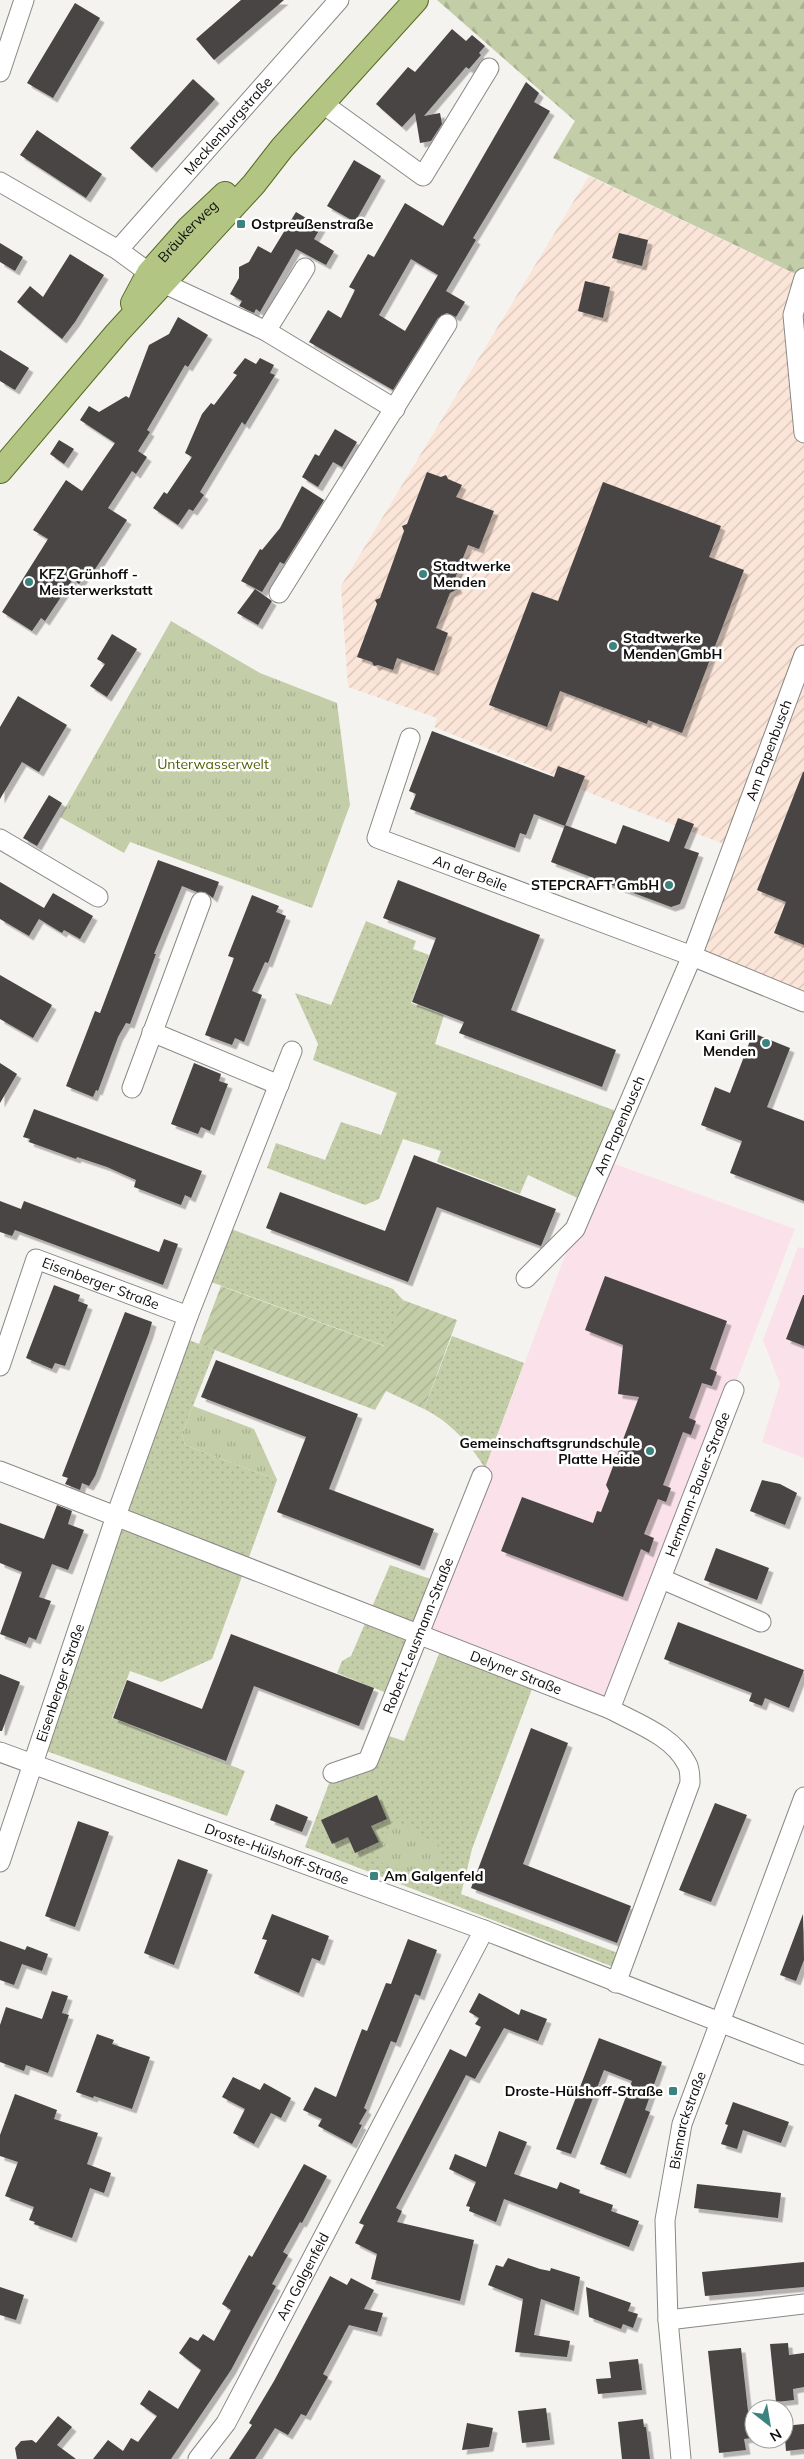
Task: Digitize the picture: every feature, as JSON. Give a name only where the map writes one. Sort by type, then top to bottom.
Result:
[{"type":"main road","name":"Bräukerweg","points":[[0,471],[117,333],[189,228],[232,187],[282,148],[416,0]]},
{"type":"street","points":[[0,72],[24,0]]},
{"type":"street","name":"Mecklenburgstraße","points":[[118,250],[339,0]]},
{"type":"street","points":[[322,103],[424,176],[489,68]]},
{"type":"street","points":[[0,182],[118,250],[156,278],[266,331],[395,409]]},
{"type":"street","points":[[266,331],[305,268]]},
{"type":"street","points":[[804,278],[793,315],[804,433]]},
{"type":"street","points":[[279,593],[447,324]]},
{"type":"street","name":"Am Papenbusch","points":[[526,1278],[575,1229],[692,956],[804,656]]},
{"type":"street","name":"An der Beile","points":[[410,738],[376,838],[692,956]]},
{"type":"street","points":[[0,839],[98,897]]},
{"type":"street","points":[[132,1088],[201,902]]},
{"type":"street","points":[[692,956],[804,1002]]},
{"type":"street","points":[[152,1032],[279,1085]]},
{"type":"street","name":"Eisenberger Straße","points":[[0,1862],[116,1516],[188,1316],[292,1051]]},
{"type":"street","name":"Eisenberger Straße","points":[[0,1366],[36,1259],[188,1316]]},
{"type":"street","name":"Hermann-Bauer-Straße","points":[[610,1709],[734,1390]]},
{"type":"street","points":[[0,1470],[116,1516]]},
{"type":"street","name":"Robert-Leusmann-Straße","points":[[333,1773],[368,1760],[482,1476]]},
{"type":"street","name":"Delyner Straße","points":[[116,1516],[610,1709],[653,1731],[675,1746],[688,1765],[690,1783],[616,1983]]},
{"type":"street","points":[[662,1579],[761,1622]]},
{"type":"street","name":"Droste-Hülshoff-Straße","points":[[0,1752],[484,1930],[804,2055]]},
{"type":"street","name":"Bismarckstraße","points":[[681,2459],[668,2320],[665,2220],[682,2124],[804,1797]]},
{"type":"street","name":"Am Galgenfeld","points":[[198,2459],[226,2423],[484,1930]]},
{"type":"street","points":[[668,2320],[804,2304]]},
{"type":"shaded area","points":[[589,176],[804,278],[804,1000],[692,956],[732,847],[605,799],[553,778],[551,774],[434,727],[437,718],[348,687],[341,586]]},
{"type":"shaded area","points":[[604,1160],[795,1229],[610,1709],[418,1634],[482,1476],[575,1229]]},
{"type":"shaded area","points":[[798,1247],[804,1249],[804,1458],[762,1442],[780,1384],[763,1340]]},
{"type":"green space","points":[[437,0],[804,0],[804,278],[553,158],[575,121]]},
{"type":"green space","name":"Unterwasserwelt","points":[[171,621],[260,673],[337,703],[350,805],[312,908],[130,842],[124,853],[60,817]]},
{"type":"green space","points":[[366,921],[416,941],[413,949],[429,955],[411,1003],[444,1015],[435,1044],[624,1114],[586,1202],[528,1175],[520,1194],[437,1162],[441,1151],[403,1139],[379,1199],[365,1205],[267,1168],[276,1143],[325,1160],[341,1122],[381,1135],[397,1093],[313,1060],[318,1044],[295,993],[331,1005]]},
{"type":"green space","points":[[223,1226],[393,1289],[403,1300],[385,1346],[203,1279]]},
{"type":"green space","points":[[221,1286],[384,1346],[403,1300],[457,1320],[424,1409],[386,1391],[375,1410],[199,1344]]},
{"type":"green space","points":[[452,1336],[524,1363],[485,1468],[459,1434],[442,1420],[424,1409]]},
{"type":"green space","points":[[181,1337],[215,1350],[182,1434],[185,1445],[277,1480],[212,1659],[161,1682],[130,1671],[112,1718],[245,1771],[227,1816],[38,1748]]},
{"type":"green space","points":[[193,1406],[254,1429],[277,1480],[185,1445],[182,1434]]},
{"type":"green space","points":[[390,1565],[439,1582],[394,1696],[337,1673],[342,1661],[351,1656]]},
{"type":"green space","points":[[443,1644],[535,1681],[472,1849],[461,1894],[626,1956],[621,1970],[305,1847],[333,1773],[368,1761],[380,1733],[404,1741]]},
{"type":"green space","points":[[394,1819],[444,1848],[428,1880],[378,1861]]},
{"type":"building","points":[[241,0],[284,0],[214,60],[196,39]]},
{"type":"building","points":[[75,3],[100,18],[53,98],[27,83]]},
{"type":"building","points":[[452,29],[466,41],[472,35],[485,46],[479,53],[481,55],[469,69],[466,67],[424,116],[440,113],[442,124],[431,141],[420,143],[415,113],[402,127],[376,104],[408,67],[415,72]]},
{"type":"building","points":[[193,79],[215,99],[152,168],[130,148]]},
{"type":"building","points":[[526,82],[539,93],[534,102],[550,111],[473,238],[476,240],[446,291],[465,302],[456,317],[447,313],[438,318],[393,390],[309,342],[328,310],[341,318],[355,290],[349,287],[368,254],[374,257],[405,203],[443,226]],"holes":[[[411,259],[438,275],[405,331],[379,315]]]},
{"type":"building","points":[[37,130],[102,174],[86,198],[20,155]]},
{"type":"building","points":[[354,160],[381,176],[355,222],[327,206]]},
{"type":"building","points":[[296,212],[321,227],[314,239],[334,251],[326,265],[296,249],[260,312],[256,309],[254,313],[239,306],[242,301],[230,294],[239,278],[239,267],[249,262],[258,246],[271,253]]},
{"type":"building","points":[[619,233],[648,240],[642,266],[612,258]]},
{"type":"building","points":[[0,243],[23,257],[15,271],[0,262]]},
{"type":"building","points":[[70,254],[104,275],[75,322],[62,339],[17,302],[30,286],[43,297]]},
{"type":"building","points":[[585,281],[610,287],[603,318],[578,311]]},
{"type":"building","points":[[178,317],[208,335],[188,367],[185,365],[147,430],[150,432],[138,451],[147,457],[136,474],[132,471],[108,508],[127,520],[90,577],[86,574],[79,584],[73,579],[45,621],[41,618],[32,631],[2,612],[48,539],[33,530],[66,480],[82,491],[115,443],[80,420],[89,406],[99,412],[126,396],[129,398],[149,345],[169,334]]},
{"type":"building","points":[[0,350],[29,368],[15,390],[0,381]]},
{"type":"building","points":[[245,358],[256,364],[260,358],[274,365],[270,373],[275,375],[245,425],[242,422],[200,492],[204,495],[193,511],[189,509],[178,525],[153,508],[164,492],[167,494],[192,457],[185,453],[202,414],[211,403],[214,405],[237,375],[233,373]]},
{"type":"building","points":[[335,429],[357,442],[342,467],[333,462],[318,487],[302,477],[315,454],[319,456]]},
{"type":"building","points":[[59,440],[74,449],[64,464],[50,454]]},
{"type":"building","name":"Stadtwerke Menden","points":[[427,472],[441,477],[446,475],[448,479],[462,485],[456,497],[494,511],[479,549],[468,545],[454,581],[458,589],[450,593],[436,628],[448,633],[434,671],[397,658],[393,670],[378,665],[374,666],[372,662],[357,657],[377,604],[375,600],[380,598],[404,531],[402,526],[407,524]]},
{"type":"building","name":"Stadtwerke Menden GmbH","points":[[603,482],[721,526],[709,557],[744,570],[682,733],[648,720],[647,724],[560,691],[547,727],[489,705],[532,592],[558,601]]},
{"type":"building","points":[[302,486],[324,500],[284,564],[280,562],[262,592],[241,581],[260,549],[262,550],[280,528]]},
{"type":"building","points":[[255,589],[272,601],[258,625],[237,613]]},
{"type":"building","points":[[112,634],[137,649],[107,697],[90,686],[105,664],[97,659]]},
{"type":"building","points":[[18,696],[67,725],[39,772],[22,762],[0,799],[0,727]]},
{"type":"building","points":[[432,731],[554,777],[558,766],[585,776],[565,826],[534,814],[526,835],[520,833],[515,848],[410,809],[416,794],[409,791]]},
{"type":"building","points":[[803,772],[804,945],[774,933],[786,902],[757,890]]},
{"type":"building","points":[[49,795],[62,803],[37,846],[23,838]]},
{"type":"building","points":[[678,818],[694,824],[684,848],[699,853],[680,904],[671,907],[551,862],[565,825],[616,844],[623,825],[669,842]]},
{"type":"building","points":[[158,860],[219,882],[213,898],[205,892],[197,892],[182,886],[154,954],[156,954],[130,1024],[126,1023],[118,1037],[98,1091],[96,1090],[93,1097],[66,1086],[95,1011],[100,1013]]},
{"type":"building","points":[[398,880],[540,935],[511,1010],[616,1050],[602,1087],[459,1033],[464,1022],[412,1002],[436,938],[383,918]]},
{"type":"building","points":[[0,882],[44,908],[53,893],[93,916],[80,939],[64,930],[62,933],[39,919],[29,936],[0,919]]},
{"type":"building","points":[[252,895],[279,906],[276,912],[286,916],[268,963],[265,962],[252,991],[262,995],[244,1042],[235,1038],[232,1045],[205,1035],[234,958],[228,956]]},
{"type":"building","points":[[0,975],[52,1005],[33,1038],[0,1019]]},
{"type":"building","points":[[753,1033],[790,1048],[767,1107],[804,1121],[804,1201],[730,1173],[742,1141],[701,1125],[715,1087],[730,1093]]},
{"type":"building","points":[[0,1063],[17,1074],[0,1103]]},
{"type":"building","points":[[194,1063],[221,1074],[219,1081],[228,1084],[210,1131],[201,1127],[198,1134],[171,1124]]},
{"type":"building","points":[[34,1109],[202,1171],[191,1198],[185,1195],[181,1205],[134,1187],[136,1180],[107,1167],[77,1157],[76,1159],[29,1142],[30,1139],[23,1137]]},
{"type":"building","points":[[414,1155],[556,1209],[541,1246],[437,1207],[408,1282],[266,1228],[280,1192],[385,1231]]},
{"type":"building","points":[[0,1201],[21,1209],[24,1201],[159,1252],[164,1239],[178,1244],[163,1285],[15,1230],[12,1236],[0,1232]]},
{"type":"building","name":"Gemeinschaftsgrundschule Platte Heide","points":[[605,1276],[727,1321],[710,1369],[717,1372],[712,1386],[702,1383],[689,1418],[696,1421],[691,1435],[683,1432],[663,1485],[671,1488],[666,1502],[658,1499],[644,1534],[654,1538],[649,1553],[641,1549],[623,1597],[501,1551],[522,1497],[593,1523],[597,1511],[601,1512],[609,1491],[606,1485],[639,1397],[618,1394],[623,1345],[585,1330]]},
{"type":"building","points":[[54,1285],[80,1295],[78,1301],[88,1305],[65,1366],[55,1363],[52,1369],[26,1358]]},
{"type":"building","points":[[804,1295],[804,1346],[786,1339]]},
{"type":"building","points":[[125,1312],[152,1322],[95,1476],[89,1486],[82,1483],[80,1490],[65,1484],[68,1478],[62,1476]]},
{"type":"building","points":[[216,1360],[358,1414],[329,1489],[434,1529],[420,1566],[277,1512],[306,1437],[201,1397]]},
{"type":"building","points":[[762,1480],[780,1484],[797,1493],[785,1525],[750,1511]]},
{"type":"building","points":[[57,1505],[72,1511],[68,1524],[84,1530],[68,1570],[52,1564],[39,1597],[51,1601],[36,1640],[29,1637],[26,1644],[0,1634],[22,1572],[0,1563],[0,1523],[44,1539]]},
{"type":"building","points":[[716,1548],[769,1568],[757,1600],[704,1580]]},
{"type":"building","points":[[678,1622],[804,1670],[789,1708],[765,1698],[762,1706],[749,1701],[752,1693],[664,1659]]},
{"type":"building","points":[[231,1634],[374,1688],[359,1726],[254,1686],[226,1761],[113,1718],[127,1680],[202,1709]]},
{"type":"building","points":[[0,1674],[20,1682],[2,1731],[0,1731]]},
{"type":"building","points":[[531,1728],[568,1743],[523,1864],[631,1906],[617,1943],[471,1888]]},
{"type":"building","points":[[377,1795],[387,1819],[371,1826],[379,1842],[355,1853],[348,1837],[332,1844],[321,1820]]},
{"type":"building","points":[[715,1803],[747,1815],[711,1902],[679,1890]]},
{"type":"building","points":[[276,1804],[308,1817],[302,1832],[270,1820]]},
{"type":"building","points":[[78,1821],[109,1832],[75,1927],[45,1916]]},
{"type":"building","points":[[178,1859],[208,1870],[174,1965],[144,1953]]},
{"type":"building","points":[[272,1914],[329,1936],[320,1961],[312,1958],[299,1993],[254,1973],[267,1940],[262,1939]]},
{"type":"building","points":[[803,1914],[804,1960],[796,1981],[780,1975]]},
{"type":"building","points":[[408,1939],[437,1950],[420,1996],[415,1994],[396,2043],[391,2041],[364,2108],[367,2110],[359,2124],[362,2125],[352,2144],[318,2126],[322,2119],[303,2110],[315,2087],[336,2097],[362,2029],[367,2031],[386,1983],[391,1984]]},
{"type":"building","points":[[0,1941],[25,1950],[27,1946],[48,1954],[42,1971],[22,1964],[14,1985],[0,1980]]},
{"type":"building","points":[[52,1991],[68,1996],[62,2013],[69,2015],[48,2073],[26,2065],[24,2071],[0,2062],[0,2025],[6,2007],[42,2019]]},
{"type":"building","points":[[479,1993],[519,2015],[521,2009],[547,2019],[538,2041],[504,2028],[475,2079],[466,2075],[396,2208],[402,2211],[397,2222],[474,2240],[460,2301],[371,2279],[377,2254],[355,2243],[364,2225],[359,2223],[450,2049],[466,2057],[481,2027],[475,2024],[479,2018],[469,2012]]},
{"type":"building","points":[[97,2034],[114,2040],[112,2044],[150,2057],[132,2109],[76,2092]]},
{"type":"building","points":[[599,2038],[662,2062],[645,2110],[650,2112],[626,2174],[600,2164],[632,2081],[604,2070],[571,2154],[556,2149]]},
{"type":"building","points":[[233,2077],[260,2090],[264,2083],[291,2098],[281,2118],[271,2113],[254,2144],[233,2133],[245,2109],[222,2097]]},
{"type":"building","points":[[15,2094],[57,2110],[54,2119],[98,2133],[87,2164],[111,2173],[104,2193],[90,2188],[72,2238],[34,2224],[35,2222],[29,2220],[34,2207],[5,2196],[18,2162],[0,2156],[0,2135]]},
{"type":"building","points":[[733,2102],[789,2122],[781,2143],[743,2130],[737,2149],[721,2144],[728,2125],[725,2124]]},
{"type":"building","points":[[499,2131],[527,2142],[514,2174],[557,2189],[560,2182],[580,2190],[579,2193],[613,2205],[611,2211],[639,2221],[629,2247],[504,2199],[496,2222],[469,2211],[470,2207],[466,2206],[476,2182],[449,2169],[455,2154],[486,2167]]},
{"type":"building","points":[[304,2164],[327,2176],[302,2223],[300,2222],[283,2252],[288,2255],[272,2284],[276,2286],[231,2370],[171,2459],[93,2459],[108,2440],[123,2451],[131,2438],[138,2442],[157,2416],[140,2404],[149,2390],[178,2409],[201,2370],[179,2353],[190,2337],[198,2341],[203,2334],[214,2341],[231,2310],[222,2304],[249,2255],[252,2257]]},
{"type":"building","points":[[697,2184],[781,2193],[778,2218],[694,2208]]},
{"type":"building","points":[[508,2258],[540,2269],[550,2271],[551,2268],[580,2277],[574,2311],[541,2299],[534,2335],[570,2341],[567,2357],[515,2352],[523,2299],[488,2285],[496,2265],[503,2267]]},
{"type":"building","points":[[804,2262],[804,2287],[705,2296],[702,2272]]},
{"type":"building","points":[[330,2276],[347,2285],[351,2278],[374,2290],[364,2309],[383,2313],[377,2332],[349,2325],[323,2374],[328,2377],[306,2416],[301,2414],[288,2435],[275,2428],[255,2459],[229,2459],[252,2425],[249,2423],[274,2381]]},
{"type":"building","points":[[0,2287],[24,2295],[16,2320],[0,2315]]},
{"type":"building","points":[[586,2287],[631,2303],[628,2311],[638,2314],[633,2328],[623,2324],[621,2329],[589,2317]]},
{"type":"building","points":[[788,2343],[789,2355],[804,2353],[804,2387],[793,2389],[794,2399],[776,2399],[770,2344]]},
{"type":"building","points":[[741,2348],[747,2399],[744,2399],[744,2449],[746,2450],[719,2453],[708,2351]]},
{"type":"building","points":[[638,2359],[642,2390],[598,2394],[596,2379],[611,2378],[609,2362]]},
{"type":"building","points":[[546,2408],[550,2440],[522,2443],[518,2411]]},
{"type":"building","points":[[58,2416],[72,2427],[57,2445],[76,2459],[17,2459],[15,2448],[21,2441],[32,2440],[36,2443]]},
{"type":"building","points":[[643,2419],[644,2427],[646,2427],[650,2459],[622,2459],[618,2422]]},
{"type":"building","points":[[467,2423],[493,2428],[489,2447],[462,2450]]},
{"type":"building","points":[[804,2424],[804,2449],[786,2451],[786,2449],[794,2449],[794,2425]]},
{"type":"place","name":"Ostpreußenstraße","points":[[241,224]]},
{"type":"place","name":"Stadtwerke Menden","points":[[423,574]]},
{"type":"place","name":"KFZ Grünhoff - Meisterwerkstatt","points":[[29,582]]},
{"type":"place","name":"Stadtwerke Menden GmbH","points":[[613,646]]},
{"type":"place","name":"STEPCRAFT GmbH","points":[[669,885]]},
{"type":"place","name":"Kani Grill Menden","points":[[766,1043]]},
{"type":"place","name":"Gemeinschaftsgrundschule Platte Heide","points":[[650,1451]]},
{"type":"place","name":"Am Galgenfeld","points":[[374,1876]]},
{"type":"place","name":"Droste-Hülshoff-Straße","points":[[673,2091]]}]
